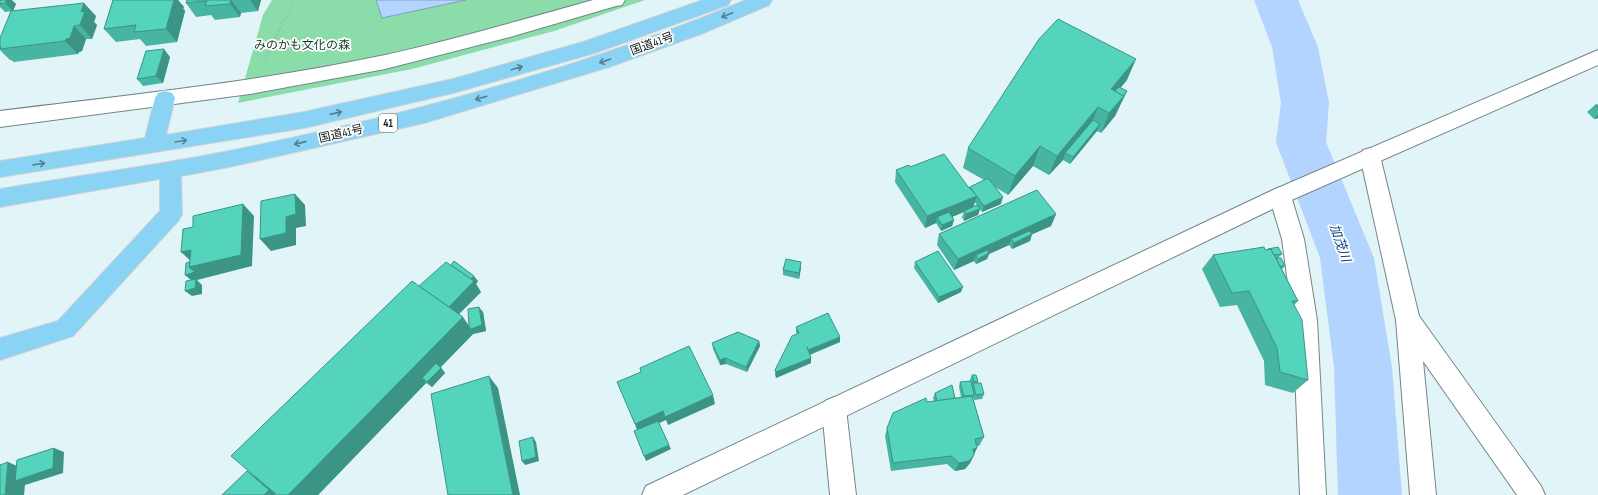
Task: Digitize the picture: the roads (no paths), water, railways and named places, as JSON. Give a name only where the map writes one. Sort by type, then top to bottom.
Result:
[{"type":"highway","name":"国道41号","points":[[0,169],[304,120],[453,86],[588,48],[722,0]]},
{"type":"highway","name":"国道41号","points":[[0,198],[229,160],[424,115],[602,62],[694,29],[763,0]]},
{"type":"highway","points":[[154,145],[165,98]]},
{"type":"highway","points":[[0,349],[65,329],[171,214],[170,170]]},
{"type":"street","points":[[0,119],[250,88],[385,62],[510,30],[616,0]]},
{"type":"street","points":[[655,495],[1280,196],[1598,57]]},
{"type":"street","points":[[1370,156],[1408,320],[1423,495]]},
{"type":"street","points":[[1280,196],[1293,239],[1305,320],[1313,495]]},
{"type":"street","points":[[1408,320],[1532,495]]},
{"type":"street","points":[[834,409],[844,495]]},
{"type":"water","points":[[376,0],[466,0],[382,18]]},
{"type":"waterway","name":"加茂川","points":[[1276,0],[1295,47],[1305,103],[1301,142],[1347,258],[1363,367],[1370,495]]},
{"type":"park label","name":"みのかも文化の森","points":[[302,45]]}]
